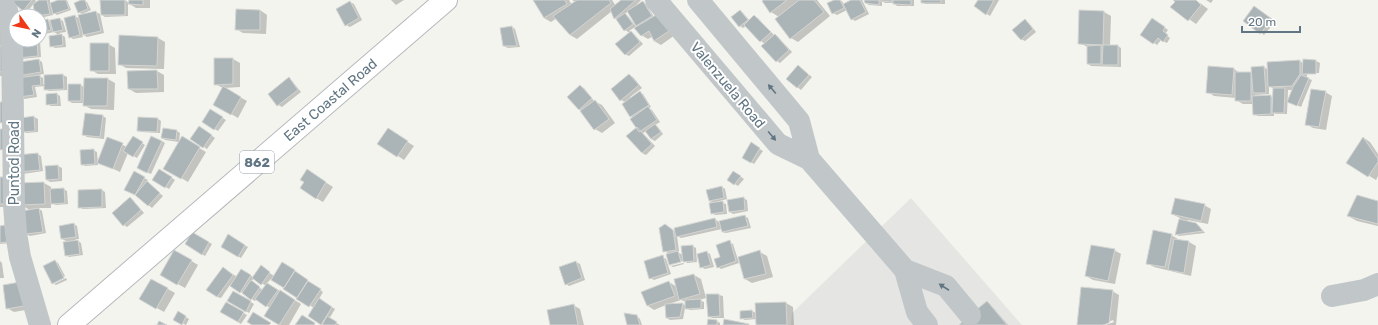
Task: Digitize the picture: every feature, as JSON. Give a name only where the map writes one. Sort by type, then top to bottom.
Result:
[{"type":"main road","name":"East Coastal Road","points":[[69,325],[446,0]]},
{"type":"street","name":"Valenzuela Road","points":[[656,0],[778,144],[808,158],[905,270]]},
{"type":"street","name":"Puntod Road","points":[[2,3],[11,20],[14,204],[16,233],[20,257],[40,325]]},
{"type":"street","name":"Valenzuela Road","points":[[702,5],[798,121],[808,158]]},
{"type":"street","points":[[682,30],[702,5]]},
{"type":"street","points":[[905,270],[946,286],[970,315]]},
{"type":"street","points":[[905,270],[916,312],[927,325]]},
{"type":"street","points":[[1332,296],[1364,290],[1378,284]]},
{"type":"shaded area","points":[[911,198],[1022,325],[791,325],[792,313]]},
{"type":"building","points":[[10,0],[32,0],[25,8],[19,8]]},
{"type":"building","points":[[39,0],[47,0],[50,14],[48,14],[48,8],[34,8],[33,4]]},
{"type":"building","points":[[58,0],[66,0],[69,9],[53,14],[50,3]]},
{"type":"building","points":[[85,0],[88,9],[78,13],[74,3]]},
{"type":"building","points":[[100,0],[125,0],[125,15],[101,15]]},
{"type":"building","points":[[129,0],[143,0],[143,5],[128,4]]},
{"type":"building","points":[[533,0],[565,0],[567,4],[544,18]]},
{"type":"building","points":[[577,0],[609,0],[611,3],[570,35],[553,16]]},
{"type":"building","points":[[621,0],[636,0],[614,19],[610,9]]},
{"type":"building","points":[[787,0],[770,13],[762,1]]},
{"type":"building","points":[[799,0],[814,0],[824,12],[790,39],[775,19]]},
{"type":"building","points":[[834,0],[840,0],[844,8],[832,14],[827,3]]},
{"type":"building","points":[[851,0],[860,0],[866,12],[851,20],[843,4]]},
{"type":"building","points":[[864,0],[879,0],[879,5],[865,3]]},
{"type":"building","points":[[892,0],[892,2],[880,1]]},
{"type":"building","points":[[893,0],[911,0],[911,5],[893,4]]},
{"type":"building","points":[[921,0],[941,0],[941,3],[921,3]]},
{"type":"building","points":[[978,0],[994,0],[986,15],[974,6]]},
{"type":"building","points":[[1173,0],[1196,0],[1201,5],[1188,21],[1170,7],[1175,2]]},
{"type":"building","points":[[350,1],[359,18],[345,26],[336,9]]},
{"type":"building","points":[[643,1],[652,16],[636,26],[627,11]]},
{"type":"building","points":[[1254,6],[1272,19],[1260,34],[1243,21]]},
{"type":"building","points":[[236,9],[260,10],[260,30],[235,30]]},
{"type":"building","points":[[740,10],[748,20],[739,27],[731,17]]},
{"type":"building","points":[[1079,10],[1104,11],[1103,45],[1078,44]]},
{"type":"building","points":[[96,11],[101,31],[83,35],[78,15]]},
{"type":"building","points":[[625,13],[633,24],[624,31],[616,19]]},
{"type":"building","points":[[75,15],[80,35],[69,38],[64,18]]},
{"type":"building","points":[[656,15],[669,31],[654,41],[649,31],[641,36],[634,28]]},
{"type":"building","points":[[754,15],[771,32],[760,42],[744,25]]},
{"type":"building","points":[[60,18],[63,30],[53,32],[50,20]]},
{"type":"building","points":[[1152,18],[1165,27],[1163,31],[1168,35],[1163,42],[1158,38],[1153,44],[1140,35]]},
{"type":"building","points":[[48,19],[51,30],[48,31]]},
{"type":"building","points":[[1025,19],[1033,29],[1021,40],[1012,30]]},
{"type":"building","points":[[512,26],[517,46],[503,46],[500,28]]},
{"type":"building","points":[[631,31],[640,42],[625,55],[615,44]]},
{"type":"building","points":[[62,34],[63,45],[50,47],[49,36]]},
{"type":"building","points":[[775,34],[789,50],[776,62],[761,46]]},
{"type":"building","points":[[119,35],[158,37],[157,66],[118,65]]},
{"type":"building","points":[[90,43],[109,43],[109,71],[90,71]]},
{"type":"building","points":[[1101,45],[1101,64],[1087,64],[1087,46]]},
{"type":"building","points":[[1103,45],[1118,45],[1118,65],[1102,65]]},
{"type":"building","points":[[0,46],[4,46],[5,71],[0,72]]},
{"type":"building","points":[[16,48],[38,48],[38,56],[17,58]]},
{"type":"building","points":[[214,58],[233,58],[233,84],[214,85]]},
{"type":"building","points":[[39,59],[41,72],[18,76],[20,62]]},
{"type":"building","points":[[1303,59],[1316,60],[1316,74],[1302,74]]},
{"type":"building","points":[[1300,60],[1300,74],[1292,86],[1268,87],[1267,62]]},
{"type":"building","points":[[798,65],[809,75],[797,88],[786,79]]},
{"type":"building","points":[[1208,66],[1234,68],[1232,95],[1206,93]]},
{"type":"building","points":[[1264,66],[1266,93],[1253,93],[1251,67]]},
{"type":"building","points":[[157,70],[158,89],[128,89],[127,71]]},
{"type":"building","points":[[1235,72],[1251,72],[1251,101],[1235,101]]},
{"type":"building","points":[[63,74],[64,89],[44,90],[44,75]]},
{"type":"building","points":[[629,74],[639,85],[620,101],[611,89]]},
{"type":"building","points":[[40,75],[41,85],[32,86],[34,95],[19,97],[17,78]]},
{"type":"building","points":[[1301,75],[1309,78],[1297,106],[1287,102],[1293,87]]},
{"type":"building","points":[[289,77],[298,90],[277,106],[268,94]]},
{"type":"building","points":[[84,78],[108,78],[107,106],[83,106]]},
{"type":"building","points":[[68,84],[81,84],[81,101],[68,101]]},
{"type":"building","points":[[580,85],[592,98],[579,110],[567,97]]},
{"type":"building","points":[[223,86],[241,97],[231,115],[213,105]]},
{"type":"building","points":[[1273,88],[1285,88],[1284,113],[1272,113]]},
{"type":"building","points":[[1311,89],[1326,91],[1319,127],[1305,125]]},
{"type":"building","points":[[640,91],[649,105],[630,117],[622,104]]},
{"type":"building","points":[[57,93],[58,104],[46,105],[46,94]]},
{"type":"building","points":[[1271,95],[1271,114],[1253,115],[1252,96]]},
{"type":"building","points":[[595,100],[609,119],[594,130],[580,111]]},
{"type":"building","points":[[0,102],[7,102],[8,122],[0,123]]},
{"type":"building","points":[[648,106],[657,120],[639,132],[630,119]]},
{"type":"building","points":[[210,109],[223,117],[214,130],[202,122]]},
{"type":"building","points":[[85,113],[103,115],[100,137],[82,135]]},
{"type":"building","points":[[34,116],[35,131],[22,132],[21,118]]},
{"type":"building","points":[[138,117],[158,118],[157,132],[137,131]]},
{"type":"building","points":[[655,124],[661,132],[651,139],[645,131]]},
{"type":"building","points":[[199,126],[212,135],[203,148],[190,139]]},
{"type":"building","points":[[637,127],[652,144],[642,153],[626,136]]},
{"type":"building","points":[[163,128],[177,130],[176,140],[161,138]]},
{"type":"building","points":[[388,128],[408,141],[397,157],[377,144]]},
{"type":"building","points":[[0,129],[6,129],[7,149],[0,150]]},
{"type":"building","points":[[133,136],[143,142],[133,157],[123,151]]},
{"type":"building","points":[[151,136],[162,141],[147,173],[137,168]]},
{"type":"building","points":[[182,136],[200,147],[181,179],[163,169]]},
{"type":"building","points":[[107,137],[123,143],[113,169],[97,163]]},
{"type":"building","points":[[1363,137],[1378,159],[1378,162],[1368,177],[1346,163]]},
{"type":"building","points":[[751,142],[760,148],[751,163],[742,158]]},
{"type":"building","points":[[94,149],[95,164],[81,165],[80,150]]},
{"type":"building","points":[[38,153],[40,170],[19,172],[17,155]]},
{"type":"building","points":[[58,165],[59,179],[46,180],[45,166]]},
{"type":"building","points":[[159,169],[172,177],[165,188],[152,180]]},
{"type":"building","points":[[307,169],[326,182],[316,199],[300,188],[304,182],[300,180]]},
{"type":"building","points":[[134,171],[145,177],[135,195],[124,190]]},
{"type":"building","points":[[733,171],[741,176],[734,185],[727,180]]},
{"type":"building","points":[[0,177],[4,177],[5,204],[0,204]]},
{"type":"building","points":[[147,181],[160,193],[148,206],[135,195]]},
{"type":"building","points":[[44,182],[45,204],[20,205],[18,183]]},
{"type":"building","points":[[722,186],[724,198],[709,201],[706,190]]},
{"type":"building","points":[[64,188],[65,203],[51,204],[50,189]]},
{"type":"building","points":[[102,189],[102,207],[78,208],[78,190]]},
{"type":"building","points":[[1357,195],[1378,201],[1378,224],[1347,216]]},
{"type":"building","points":[[130,197],[141,210],[123,226],[112,213]]},
{"type":"building","points":[[744,197],[745,210],[729,212],[727,200]]},
{"type":"building","points":[[1175,198],[1205,204],[1201,221],[1171,214]]},
{"type":"building","points":[[723,201],[724,212],[711,214],[709,203]]},
{"type":"building","points":[[39,208],[43,232],[25,234],[22,211]]},
{"type":"building","points":[[745,215],[748,226],[722,232],[719,221]]},
{"type":"building","points":[[715,218],[717,227],[676,237],[674,228]]},
{"type":"building","points":[[1179,219],[1196,223],[1203,231],[1175,235]]},
{"type":"building","points":[[74,223],[76,237],[61,239],[59,226]]},
{"type":"building","points":[[665,224],[673,230],[676,250],[663,252],[659,228]]},
{"type":"building","points":[[5,225],[7,242],[0,243],[0,226]]},
{"type":"building","points":[[1153,230],[1172,234],[1165,267],[1146,264]]},
{"type":"building","points":[[192,232],[209,242],[202,255],[185,244]]},
{"type":"building","points":[[228,234],[245,245],[238,257],[221,247]]},
{"type":"building","points":[[1174,239],[1189,241],[1184,273],[1168,270]]},
{"type":"building","points":[[78,240],[80,254],[65,256],[63,242]]},
{"type":"building","points":[[730,240],[736,261],[717,268],[714,259],[720,257],[716,245]]},
{"type":"building","points":[[693,245],[694,261],[683,262],[681,246]]},
{"type":"building","points":[[1091,245],[1115,249],[1108,281],[1085,276]]},
{"type":"building","points":[[174,250],[192,260],[177,285],[160,275]]},
{"type":"building","points":[[760,250],[766,274],[744,279],[738,257]]},
{"type":"building","points":[[678,251],[681,262],[669,265],[666,254]]},
{"type":"building","points":[[707,251],[711,265],[700,268],[697,254]]},
{"type":"building","points":[[663,255],[668,273],[649,279],[644,261]]},
{"type":"building","points":[[55,260],[64,278],[52,284],[43,266]]},
{"type":"building","points":[[576,261],[582,278],[565,285],[559,267]]},
{"type":"building","points":[[282,262],[295,270],[284,288],[271,280]]},
{"type":"building","points":[[261,265],[270,272],[261,285],[252,278]]},
{"type":"building","points":[[223,267],[233,275],[217,297],[206,290]]},
{"type":"building","points":[[241,269],[251,275],[240,293],[230,286]]},
{"type":"building","points":[[295,271],[308,280],[297,298],[283,289]]},
{"type":"building","points":[[694,274],[700,294],[679,300],[674,279]]},
{"type":"building","points":[[151,279],[168,288],[156,309],[139,299]]},
{"type":"building","points":[[251,280],[260,287],[251,300],[242,293]]},
{"type":"building","points":[[308,281],[321,289],[309,307],[296,299]]},
{"type":"building","points":[[669,281],[675,296],[647,306],[641,292]]},
{"type":"building","points":[[20,282],[24,306],[6,309],[3,285]]},
{"type":"building","points":[[267,283],[278,290],[266,307],[255,299]]},
{"type":"building","points":[[1081,287],[1113,290],[1109,323],[1103,325],[1077,325]]},
{"type":"building","points":[[280,290],[295,300],[279,325],[264,316]]},
{"type":"building","points":[[233,291],[251,301],[246,312],[227,301]]},
{"type":"building","points":[[706,294],[719,294],[720,316],[708,317]]},
{"type":"building","points":[[319,298],[332,307],[321,325],[308,316]]},
{"type":"building","points":[[701,299],[701,308],[685,309],[685,300]]},
{"type":"building","points":[[987,301],[1007,325],[959,325],[970,315]]},
{"type":"building","points":[[226,302],[244,312],[238,322],[220,312]]},
{"type":"building","points":[[786,302],[787,325],[756,325],[755,303]]},
{"type":"building","points":[[683,303],[680,317],[666,318],[665,304]]},
{"type":"building","points":[[574,304],[578,325],[550,325],[547,310]]},
{"type":"building","points":[[752,310],[753,318],[740,319],[740,311]]},
{"type":"building","points":[[178,311],[186,316],[182,325],[173,320]]},
{"type":"building","points":[[253,312],[271,323],[269,325],[252,325],[247,322]]},
{"type":"building","points":[[624,313],[637,315],[640,325],[627,325]]},
{"type":"building","points":[[302,315],[315,323],[314,325],[295,325]]},
{"type":"building","points":[[327,316],[337,322],[335,325],[322,325]]},
{"type":"building","points":[[708,319],[717,320],[717,325],[707,325]]},
{"type":"building","points":[[724,319],[749,324],[749,325],[723,325]]},
{"type":"building","points":[[159,321],[167,325],[157,325]]}]
